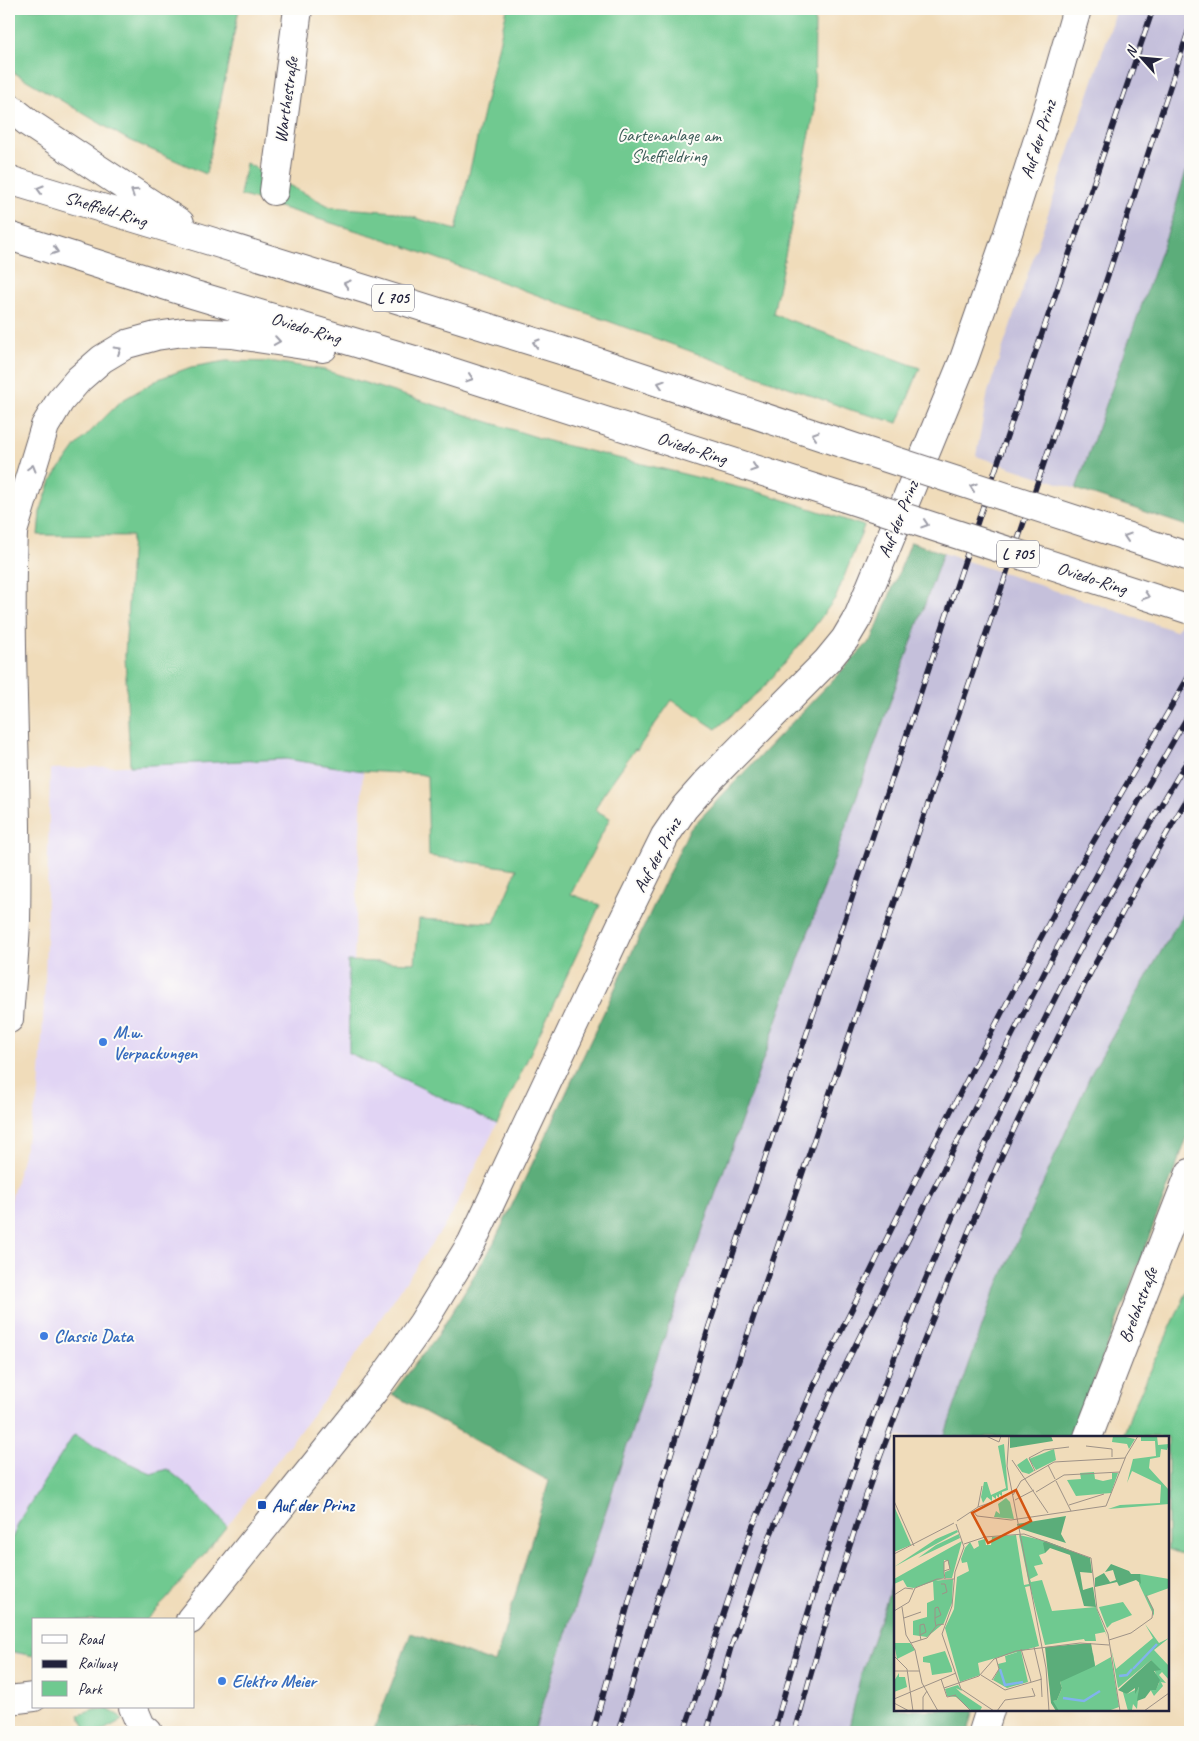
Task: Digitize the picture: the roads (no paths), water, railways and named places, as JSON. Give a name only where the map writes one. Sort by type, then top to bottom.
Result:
[{"type":"main road","name":"Warthestraße","points":[[274,191],[298,9]]},
{"type":"main road","name":"Auf der Prinz","points":[[192,1618],[374,1391],[438,1300],[472,1242],[664,836],[684,808],[708,781],[827,661],[845,640],[858,617],[964,359],[1010,228],[1077,9]]},
{"type":"main road","name":"L 705","points":[[9,108],[204,239],[582,357],[1190,557]]},
{"type":"main road","name":"Sheffield-Ring","points":[[9,180],[204,239]]},
{"type":"main road","name":"Oviedo-Ring","points":[[9,236],[192,294],[424,363],[1190,610]]},
{"type":"main road","name":"L 705","points":[[13,532],[45,426],[60,401],[79,379],[96,364],[127,344],[156,336],[184,332],[232,334],[424,363]]},
{"type":"main road","points":[[9,501],[13,532],[11,592],[16,921],[9,1019]]},
{"type":"main road","name":"Brelohstraße","points":[[1088,1436],[1190,1173]]},
{"type":"main road","points":[[9,1700],[32,1697]]},
{"type":"main road","points":[[134,1708],[141,1726],[148,1732]]},
{"type":"main road","points":[[983,1732],[990,1711]]},
{"type":"railway","points":[[593,1732],[652,1518],[709,1326],[982,509],[1153,9]]},
{"type":"railway","points":[[618,1732],[658,1598],[1108,275],[1190,26]]},
{"type":"railway","points":[[684,1732],[752,1528],[813,1388],[928,1155],[1038,943],[1084,858],[1190,674]]},
{"type":"railway","points":[[707,1732],[731,1647],[770,1536],[830,1396],[1055,952],[1101,867],[1190,712]]},
{"type":"railway","points":[[774,1732],[836,1522],[891,1366],[927,1275],[992,1130],[1062,985],[1116,883],[1190,756]]},
{"type":"railway","points":[[795,1732],[811,1673],[866,1496],[935,1313],[967,1237],[1034,1086],[1071,1011],[1149,865],[1190,794]]},
{"type":"place","name":"M.w. Verpackungen","points":[[103,1042]]},
{"type":"place","name":"Classic Data","points":[[44,1336]]},
{"type":"place","name":"Auf der Prinz","points":[[262,1505]]},
{"type":"place","name":"Elektro Meier","points":[[222,1681]]},
{"type":"park label","name":"Gartenanlage am Sheffieldring","points":[[669,145]]}]
